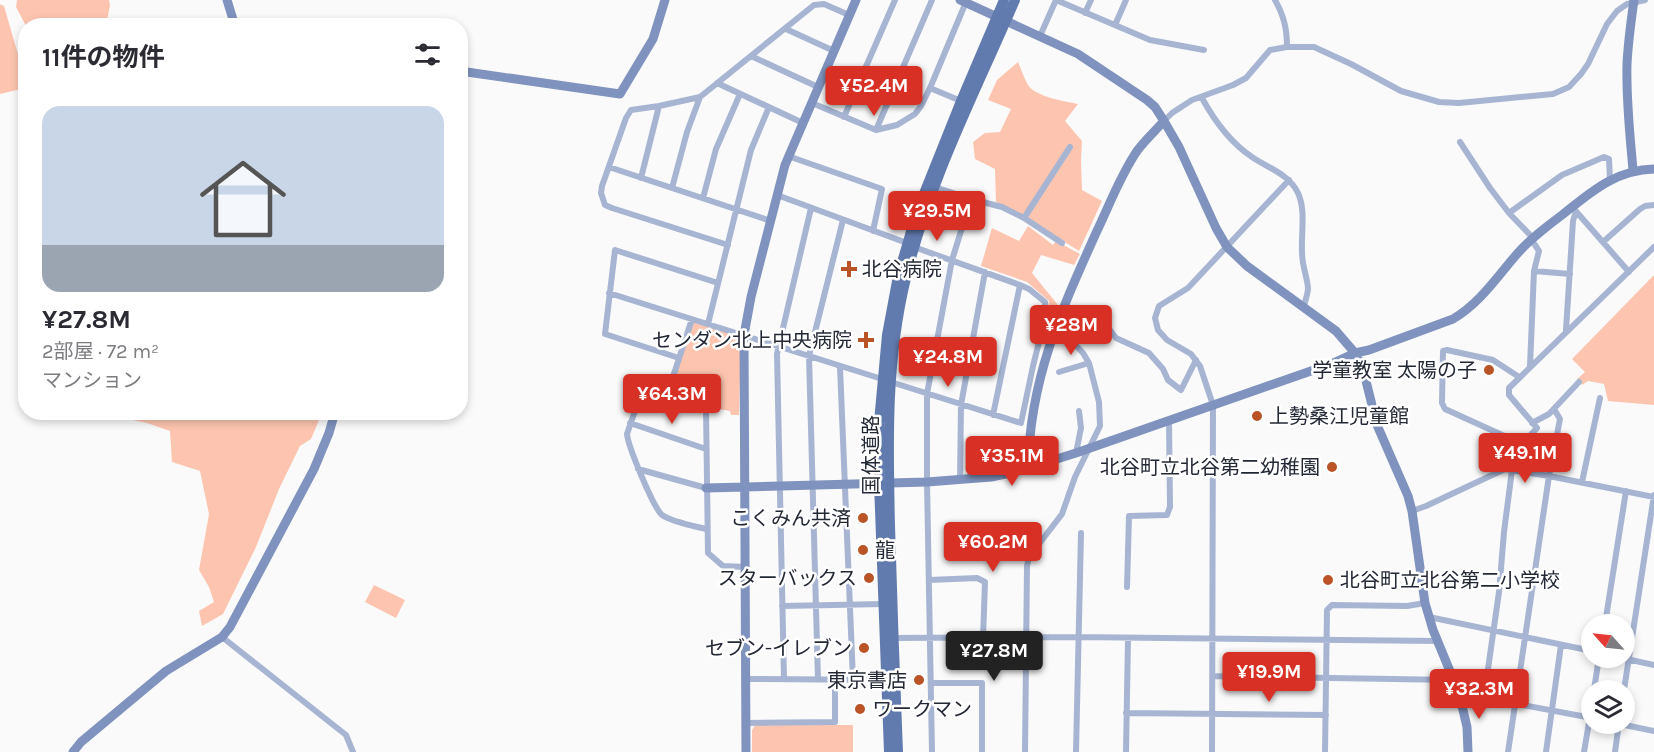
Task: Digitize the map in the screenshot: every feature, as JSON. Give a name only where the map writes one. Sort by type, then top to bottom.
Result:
[{"type":"main road","name":"国体道路","points":[[911,245],[1002,18],[1004,0]]},
{"type":"main road","name":"国体道路","points":[[898,752],[879,422],[886,380],[892,307],[925,192],[961,101],[1002,18],[1015,0]]},
{"type":"main road","name":"国体道路","points":[[884,482],[884,603],[889,752]]},
{"type":"street","points":[[226,0],[232,18]]},
{"type":"street","points":[[468,72],[620,94],[653,39],[665,0]]},
{"type":"street","points":[[746,752],[744,335],[788,156],[856,0]]},
{"type":"street","points":[[844,117],[895,0]]},
{"type":"street","points":[[876,130],[932,0]]},
{"type":"street","points":[[1040,36],[1056,0],[1141,37],[1160,43],[1204,50]]},
{"type":"street","points":[[1085,13],[1091,0]]},
{"type":"street","points":[[1115,25],[1126,0]]},
{"type":"street","points":[[1275,0],[1287,29],[1287,47]]},
{"type":"street","points":[[1028,468],[1036,397],[1045,357],[1126,170],[1138,149],[1172,113],[1187,104],[1233,86],[1246,78],[1270,50],[1287,47],[1314,47],[1401,91],[1439,102],[1459,103],[1519,96],[1544,96],[1562,91],[1574,83],[1588,64],[1612,16],[1623,6],[1634,1],[1645,0]]},
{"type":"street","points":[[812,103],[876,130],[897,125],[915,114],[930,88],[963,1],[1078,54],[1155,107],[1179,147],[1227,247],[1247,266],[1336,331],[1355,353],[1363,369],[1377,425],[1403,482],[1412,511],[1425,603],[1459,693],[1467,727],[1468,752]]},
{"type":"street","points":[[1633,170],[1627,66],[1634,1]]},
{"type":"street","points":[[728,245],[605,205],[601,189],[628,113],[636,108],[659,106],[700,97],[814,5],[820,4],[849,15]]},
{"type":"street","points":[[786,29],[834,51]]},
{"type":"street","points":[[752,56],[818,87]]},
{"type":"street","points":[[717,83],[803,123]]},
{"type":"street","points":[[930,88],[961,101]]},
{"type":"street","points":[[703,198],[716,149],[740,94]]},
{"type":"street","points":[[672,188],[687,132],[700,97]]},
{"type":"street","points":[[1202,98],[1216,120],[1241,149],[1289,180],[1299,194],[1302,210],[1302,264],[1308,288],[1304,306]]},
{"type":"street","points":[[641,178],[659,106]]},
{"type":"street","points":[[708,324],[751,150],[769,107]]},
{"type":"street","points":[[1460,142],[1490,188],[1532,239],[1539,251],[1534,271],[1530,366]]},
{"type":"street","points":[[1024,218],[1070,147]]},
{"type":"street","points":[[788,156],[882,189],[873,231]]},
{"type":"street","points":[[1509,213],[1562,175],[1604,157],[1609,159],[1610,180]]},
{"type":"street","points":[[609,167],[771,221]]},
{"type":"street","points":[[638,469],[706,488],[960,480],[991,477],[1028,468],[1441,324],[1464,312],[1482,297],[1513,258],[1532,239],[1574,209],[1595,188],[1633,170],[1654,169]]},
{"type":"street","points":[[1212,752],[1214,405],[1196,360],[1191,354],[1167,340],[1158,330],[1155,318],[1159,306],[1188,288],[1289,180]]},
{"type":"street","points":[[935,187],[1002,207],[1024,218],[1062,243]]},
{"type":"street","points":[[609,293],[1021,423],[1044,322],[1046,302],[1020,285],[777,195]]},
{"type":"street","points":[[932,752],[927,394],[952,260],[970,199]]},
{"type":"street","points":[[1602,242],[1640,209],[1654,205]]},
{"type":"street","points":[[784,680],[777,354],[811,208]]},
{"type":"street","points":[[1574,209],[1629,272]]},
{"type":"street","points":[[1566,331],[1574,209]]},
{"type":"street","points":[[818,680],[809,356],[843,220]]},
{"type":"street","points":[[1484,697],[1499,592],[1508,470],[1522,444],[1537,428],[1508,393],[1509,388],[1654,247]]},
{"type":"street","points":[[679,358],[604,334],[615,250],[718,283]]},
{"type":"street","points":[[1534,271],[1570,274]]},
{"type":"street","points":[[960,480],[961,405],[985,272]]},
{"type":"street","points":[[993,415],[1020,285]]},
{"type":"street","points":[[1058,326],[1081,314],[1089,314],[1106,325],[1116,338],[1149,353],[1163,369],[1168,381],[1181,390],[1196,360]]},
{"type":"street","points":[[667,395],[692,319]]},
{"type":"street","points":[[1025,752],[1026,566],[1029,557],[1062,514],[1075,477],[1100,426],[1099,402],[1089,363],[1083,353],[1058,326]]},
{"type":"street","points":[[1519,377],[1493,360],[1447,350],[1442,353],[1442,403],[1445,409],[1522,444]]},
{"type":"street","points":[[1059,372],[1089,363]]},
{"type":"street","points":[[840,367],[853,680]]},
{"type":"street","points":[[1532,423],[1549,414],[1579,382]]},
{"type":"street","points":[[706,529],[667,518],[660,513],[638,469],[627,441],[627,434],[643,388],[706,408],[708,554],[723,566],[746,567]]},
{"type":"street","points":[[1582,482],[1600,398]]},
{"type":"street","points":[[1508,752],[1549,476],[1560,419],[1554,409]]},
{"type":"street","points":[[1076,453],[1081,428],[1079,411]]},
{"type":"street","points":[[73,752],[81,742],[166,671],[222,637],[230,627],[314,469],[333,420]]},
{"type":"street","points":[[1127,587],[1129,516],[1167,515],[1170,507],[1169,420]]},
{"type":"street","points":[[630,423],[706,449]]},
{"type":"street","points":[[1412,511],[1508,470],[1654,496],[1635,618]]},
{"type":"street","points":[[1607,614],[1626,491]]},
{"type":"street","points":[[1076,752],[1081,533]]},
{"type":"street","points":[[1646,544],[1654,546]]},
{"type":"street","points":[[929,580],[977,578],[985,582],[983,638]]},
{"type":"street","points":[[782,606],[884,603]]},
{"type":"street","points":[[1325,752],[1327,610],[1332,605],[1407,606],[1425,603]]},
{"type":"street","points":[[1429,617],[1581,649]]},
{"type":"street","points":[[222,637],[346,735],[353,752]]},
{"type":"street","points":[[893,638],[1078,637],[1438,641]]},
{"type":"street","points":[[1126,752],[1128,638]]},
{"type":"street","points":[[1546,752],[1562,645]]},
{"type":"street","points":[[1635,660],[1654,664]]},
{"type":"street","points":[[1213,676],[1454,680]]},
{"type":"street","points":[[747,679],[887,680]]},
{"type":"street","points":[[746,723],[835,722],[835,680]]},
{"type":"street","points":[[931,683],[982,683],[982,752]]},
{"type":"street","points":[[1459,693],[1581,716]]},
{"type":"street","points":[[1126,713],[1326,715]]},
{"type":"street","points":[[1635,727],[1654,731]]},
{"type":"street","points":[[1584,752],[1588,734]]},
{"type":"street","points":[[1615,752],[1617,734]]},
{"type":"shaded area","points":[[17,0],[109,0],[110,6],[107,18],[22,18],[16,7]]},
{"type":"shaded area","points":[[0,4],[4,6],[18,54],[18,90],[0,94]]},
{"type":"shaded area","points":[[1018,62],[1028,85],[1037,93],[1078,104],[1065,121],[1082,141],[1082,190],[1102,201],[1079,251],[1010,208],[996,202],[995,169],[975,159],[973,142],[985,133],[1000,132],[1011,109],[988,100],[997,80]]},
{"type":"shaded area","points":[[1028,226],[1053,245],[1056,241],[1080,254],[1074,265],[1041,255],[1032,273],[1058,305],[1049,327],[1046,325],[1049,301],[1027,282],[981,266],[992,228],[1019,241]]},
{"type":"shaded area","points":[[1654,275],[1654,405],[1608,401],[1604,384],[1588,381],[1582,385],[1577,379],[1585,372],[1572,359]]},
{"type":"shaded area","points":[[693,321],[738,335],[741,340],[739,415],[731,415],[730,411],[707,407],[669,394]]},
{"type":"shaded area","points":[[133,420],[319,420],[311,439],[300,446],[279,489],[256,547],[223,614],[202,626],[199,611],[214,602],[209,587],[199,570],[209,514],[200,471],[172,462],[170,431]]},
{"type":"shaded area","points":[[374,585],[405,600],[396,618],[365,602]]},
{"type":"shaded area","points":[[755,725],[853,725],[853,752],[752,752],[752,730]]},
{"type":"place","name":"北谷病院","points":[[849,269]]},
{"type":"place","name":"センダン北上中央病院","points":[[866,340]]},
{"type":"place","name":"学童教室 太陽の子","points":[[1489,370]]},
{"type":"place","name":"上勢桑江児童館","points":[[1257,416]]},
{"type":"place","name":"北谷町立北谷第二幼稚園","points":[[1332,467]]},
{"type":"place","name":"こくみん共済","points":[[863,518]]},
{"type":"place","name":"龍","points":[[863,550]]},
{"type":"place","name":"スターバックス","points":[[869,578]]},
{"type":"place","name":"北谷町立北谷第二小学校","points":[[1328,580]]},
{"type":"place","name":"セブン-イレブン","points":[[864,648]]},
{"type":"place","name":"東京書店","points":[[919,680]]},
{"type":"place","name":"ワークマン","points":[[860,709]]}]
